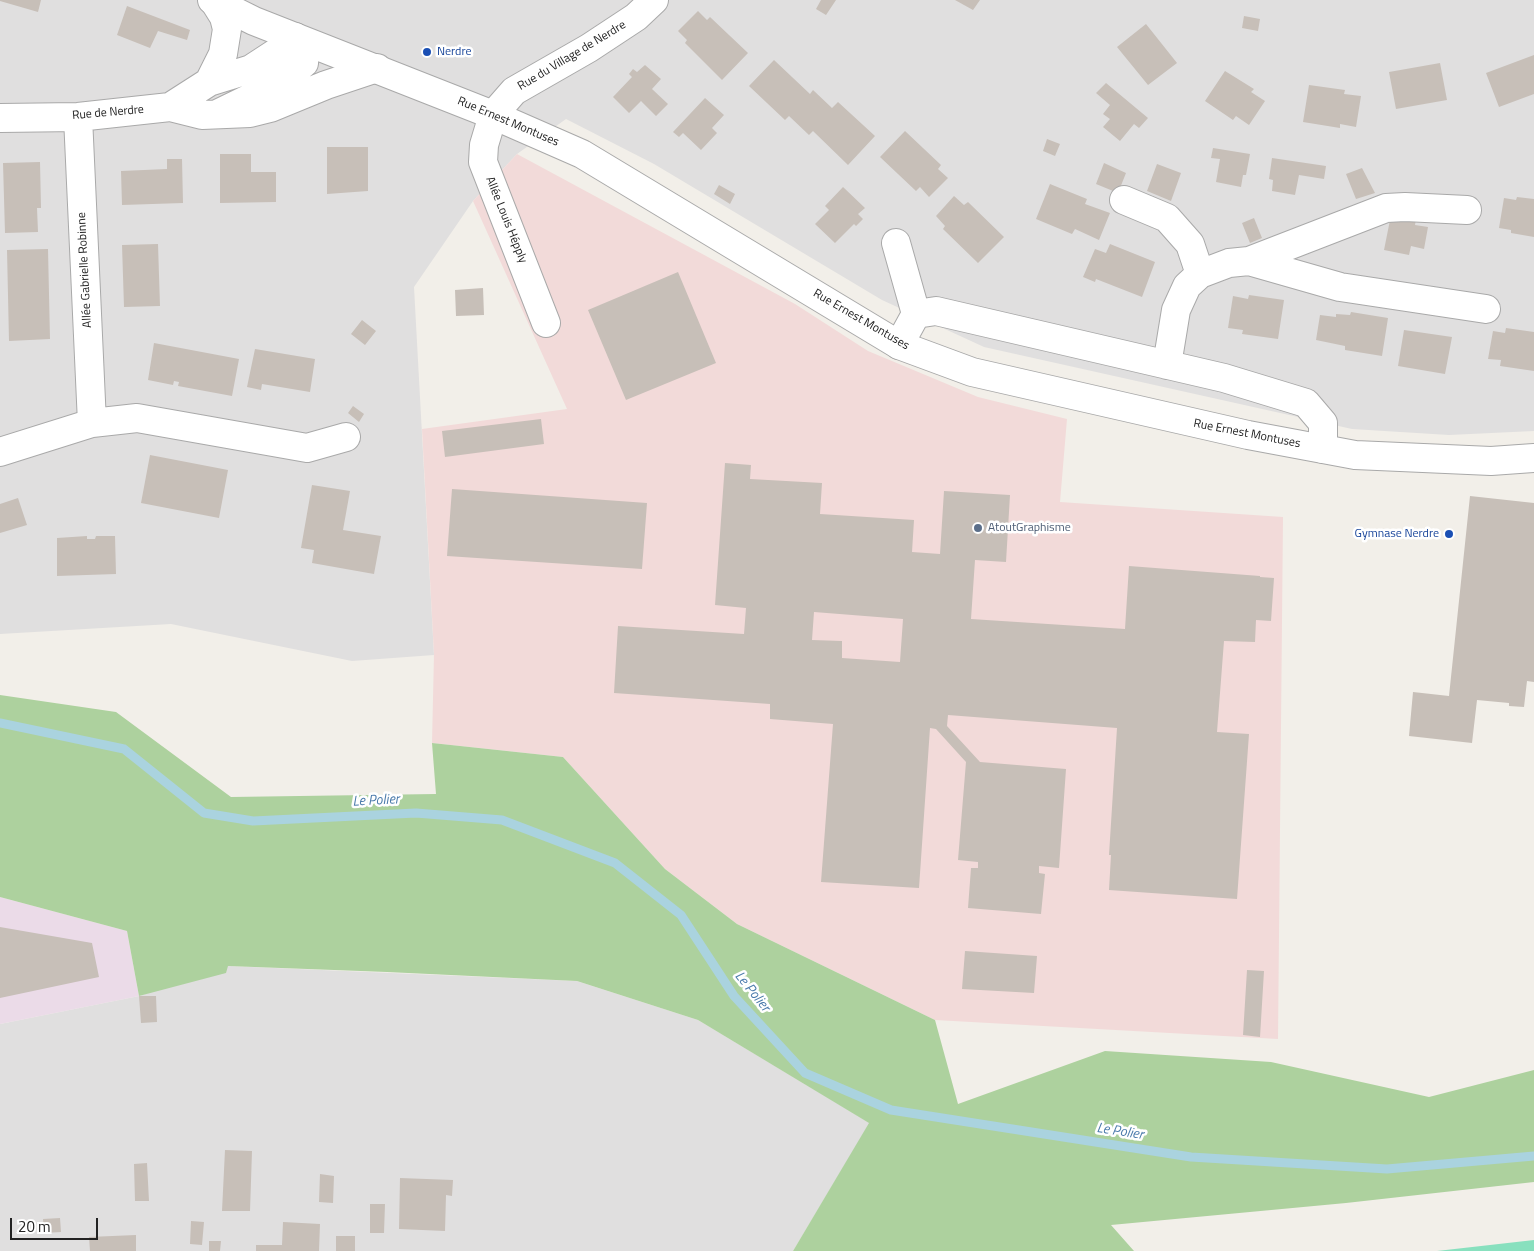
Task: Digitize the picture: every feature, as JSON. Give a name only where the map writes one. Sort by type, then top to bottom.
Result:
[{"type":"street","name":"Rue Ernest Montuses","points":[[213,0],[254,21],[493,115],[582,154],[900,345],[972,372],[1109,405],[1248,435],[1355,455],[1491,462],[1534,458]]},
{"type":"street","points":[[209,82],[223,54],[227,29],[224,17],[213,0]]},
{"type":"street","name":"Rue du Village de Nerdre","points":[[493,115],[514,91],[589,48],[636,17],[654,0]]},
{"type":"street","points":[[217,114],[281,83],[304,62],[305,51],[295,37]]},
{"type":"street","name":"Rue de Nerdre","points":[[0,118],[78,117],[170,107],[209,82],[251,69],[277,52],[295,37]]},
{"type":"street","points":[[170,107],[202,114],[250,113],[270,108],[377,68]]},
{"type":"street","name":"Allée Louis Hépply","points":[[493,115],[484,145],[483,162],[546,323]]},
{"type":"street","name":"Allée Gabrielle Robinne","points":[[78,117],[92,422]]},
{"type":"street","points":[[1124,200],[1167,218],[1190,244],[1200,274]]},
{"type":"street","points":[[1167,365],[1176,310],[1187,286],[1200,274],[1230,263],[1249,261],[1386,208],[1467,210]]},
{"type":"street","points":[[896,243],[916,314],[900,345]]},
{"type":"street","points":[[1249,261],[1340,286],[1486,310]]},
{"type":"street","points":[[916,314],[936,311],[1224,378],[1306,403],[1323,424],[1323,449]]},
{"type":"street","points":[[0,452],[92,422],[137,418],[307,448],[346,437]]},
{"type":"shaded area","points":[[0,0],[1534,0],[1534,431],[1449,435],[1352,429],[984,347],[882,300],[654,164],[566,119],[517,154],[473,201],[414,287],[434,655],[352,661],[171,624],[0,634]]},
{"type":"shaded area","points":[[517,154],[795,304],[868,351],[978,397],[1067,419],[1060,502],[1283,517],[1278,1039],[935,1020],[737,924],[665,869],[563,757],[432,743],[434,654],[422,429],[567,409],[473,201]]},
{"type":"shaded area","points":[[0,897],[127,931],[139,996],[0,1024]]},
{"type":"shaded area","points":[[228,966],[577,981],[698,1020],[870,1123],[793,1251],[0,1251],[0,1024],[139,996]]},
{"type":"green space","points":[[0,695],[116,712],[231,797],[436,794],[432,743],[563,757],[665,869],[737,924],[935,1020],[958,1104],[1105,1051],[1271,1062],[1429,1097],[1534,1070],[1534,1182],[1346,1203],[1111,1225],[1134,1251],[793,1251],[869,1123],[698,1020],[577,981],[387,972],[228,966],[226,973],[139,996],[127,931],[0,897]]},
{"type":"green space","points":[[1534,1240],[1534,1251],[1437,1251]]},
{"type":"building","points":[[0,0],[41,0],[38,12]]},
{"type":"building","points":[[821,0],[836,0],[826,15],[816,9]]},
{"type":"building","points":[[955,0],[980,0],[973,10]]},
{"type":"building","points":[[127,6],[190,30],[187,40],[158,31],[150,48],[117,35]]},
{"type":"building","points":[[698,11],[707,20],[710,17],[748,53],[722,80],[685,43],[687,40],[678,31]]},
{"type":"building","points":[[1244,16],[1260,19],[1258,31],[1242,28]]},
{"type":"building","points":[[1146,24],[1177,63],[1148,85],[1117,47]]},
{"type":"building","points":[[1534,55],[1534,94],[1499,107],[1486,73]]},
{"type":"building","points":[[774,60],[810,94],[813,90],[832,108],[838,102],[875,136],[848,165],[813,131],[809,135],[789,116],[785,120],[749,86]]},
{"type":"building","points":[[1440,63],[1447,100],[1396,109],[1389,72]]},
{"type":"building","points":[[645,65],[661,79],[652,89],[668,104],[656,116],[641,101],[629,113],[613,97],[632,77],[629,74],[633,69],[637,72]]},
{"type":"building","points":[[1225,71],[1254,89],[1251,92],[1265,101],[1249,125],[1236,116],[1233,120],[1205,101]]},
{"type":"building","points":[[1106,83],[1148,118],[1139,128],[1134,124],[1120,141],[1103,127],[1110,119],[1103,114],[1110,105],[1096,93]]},
{"type":"building","points":[[1309,85],[1345,90],[1344,94],[1361,96],[1356,127],[1340,124],[1340,128],[1303,122]]},
{"type":"building","points":[[705,98],[724,115],[712,128],[717,133],[701,150],[683,133],[679,137],[673,132]]},
{"type":"building","points":[[905,131],[941,165],[938,169],[948,178],[929,197],[920,187],[916,191],[880,157]]},
{"type":"building","points":[[1047,139],[1060,144],[1055,156],[1043,151]]},
{"type":"building","points":[[327,147],[368,147],[368,191],[327,194]]},
{"type":"building","points":[[1213,148],[1250,154],[1246,175],[1243,175],[1241,187],[1216,182],[1220,159],[1211,158]]},
{"type":"building","points":[[220,154],[251,154],[251,172],[276,172],[276,202],[220,203]]},
{"type":"building","points":[[1272,158],[1326,166],[1324,179],[1299,175],[1295,195],[1272,191],[1273,180],[1269,179]]},
{"type":"building","points":[[167,159],[182,159],[183,203],[122,205],[121,171],[167,169]]},
{"type":"building","points":[[40,162],[41,208],[37,208],[38,232],[5,233],[3,163]]},
{"type":"building","points":[[1104,163],[1126,173],[1118,193],[1096,184]]},
{"type":"building","points":[[1157,164],[1181,173],[1171,201],[1147,191]]},
{"type":"building","points":[[1362,168],[1375,193],[1356,199],[1346,174]]},
{"type":"building","points":[[1050,184],[1087,199],[1085,204],[1110,213],[1099,240],[1075,229],[1072,234],[1036,219]]},
{"type":"building","points":[[719,185],[735,194],[730,204],[714,194]]},
{"type":"building","points":[[843,187],[865,208],[858,214],[863,219],[856,226],[854,224],[835,243],[815,224],[829,210],[825,206]]},
{"type":"building","points":[[954,196],[964,205],[968,202],[1004,237],[978,263],[943,229],[945,226],[936,216]]},
{"type":"building","points":[[1517,197],[1534,199],[1534,237],[1511,233],[1511,230],[1499,228],[1504,198],[1516,200]]},
{"type":"building","points":[[1391,215],[1416,219],[1415,225],[1428,227],[1424,249],[1411,246],[1409,255],[1384,250]]},
{"type":"building","points":[[1254,218],[1262,238],[1250,243],[1242,223]]},
{"type":"building","points":[[158,244],[160,306],[124,307],[122,245]]},
{"type":"building","points":[[1110,244],[1155,262],[1142,297],[1096,279],[1095,282],[1083,277],[1095,249],[1106,253]]},
{"type":"building","points":[[48,249],[50,339],[9,341],[7,250]]},
{"type":"building","points":[[678,272],[716,363],[626,400],[588,310]]},
{"type":"building","points":[[483,288],[484,315],[456,316],[455,290]]},
{"type":"building","points":[[1249,295],[1284,300],[1278,339],[1242,334],[1243,330],[1228,328],[1233,296],[1248,299]]},
{"type":"building","points":[[1351,312],[1388,318],[1382,356],[1345,350],[1345,346],[1316,340],[1320,315],[1336,317],[1336,314],[1350,315]]},
{"type":"building","points":[[362,320],[376,331],[365,345],[351,334]]},
{"type":"building","points":[[1506,328],[1534,332],[1534,371],[1500,366],[1501,360],[1488,359],[1493,331],[1505,333]]},
{"type":"building","points":[[1404,330],[1452,337],[1445,374],[1398,366]]},
{"type":"building","points":[[154,343],[239,359],[232,396],[178,386],[179,382],[174,381],[173,385],[148,380]]},
{"type":"building","points":[[255,349],[315,359],[310,392],[262,384],[261,390],[247,387]]},
{"type":"building","points":[[353,406],[364,414],[359,422],[348,413]]},
{"type":"building","points":[[541,419],[544,444],[445,457],[442,431]]},
{"type":"building","points":[[150,455],[228,470],[219,518],[141,503]]},
{"type":"building","points":[[725,463],[751,465],[750,479],[822,483],[820,514],[914,520],[912,552],[940,554],[944,491],[1010,495],[1006,562],[975,560],[971,619],[1125,629],[1129,566],[1274,578],[1271,621],[1256,620],[1255,642],[1224,641],[1217,732],[1249,734],[1237,899],[1109,890],[1111,855],[1109,855],[1117,728],[948,715],[947,726],[980,762],[1066,769],[1059,868],[1039,866],[1039,873],[1045,874],[1041,914],[968,908],[971,868],[978,868],[978,862],[958,860],[966,762],[936,729],[930,728],[919,888],[821,882],[833,724],[770,719],[770,704],[614,693],[618,626],[744,634],[746,608],[715,605]],"holes":[[[814,612],[903,619],[900,662],[842,658],[842,641],[812,640]]]},
{"type":"building","points":[[312,485],[350,491],[343,530],[381,536],[374,574],[312,563],[314,550],[301,548]]},
{"type":"building","points":[[452,489],[647,503],[642,569],[447,556]]},
{"type":"building","points":[[1470,496],[1534,503],[1534,682],[1527,681],[1524,707],[1509,706],[1509,703],[1477,700],[1472,743],[1409,736],[1413,692],[1449,696]]},
{"type":"building","points":[[18,498],[27,525],[0,533],[0,504]]},
{"type":"building","points":[[87,536],[87,539],[95,539],[96,536],[115,536],[116,574],[57,576],[57,538]]},
{"type":"building","points":[[0,927],[92,943],[99,977],[0,998]]},
{"type":"building","points":[[965,951],[1037,956],[1034,993],[962,989]]},
{"type":"building","points":[[1247,970],[1264,971],[1260,1037],[1243,1035]]},
{"type":"building","points":[[139,996],[156,996],[157,1022],[141,1023]]},
{"type":"building","points":[[225,1150],[252,1151],[250,1211],[222,1211]]},
{"type":"building","points":[[147,1163],[149,1201],[135,1201],[134,1164]]},
{"type":"building","points":[[320,1174],[334,1176],[333,1203],[319,1202]]},
{"type":"building","points":[[400,1178],[453,1180],[452,1196],[446,1195],[445,1231],[399,1229]]},
{"type":"building","points":[[370,1204],[385,1204],[384,1233],[370,1233]]},
{"type":"building","points":[[60,1218],[61,1232],[44,1233],[43,1219]]},
{"type":"building","points":[[191,1221],[204,1222],[202,1245],[190,1244]]},
{"type":"building","points":[[283,1222],[320,1224],[319,1251],[256,1251],[256,1245],[282,1245]]},
{"type":"building","points":[[136,1235],[136,1251],[90,1251],[89,1237]]},
{"type":"building","points":[[336,1236],[355,1236],[355,1251],[336,1251]]},
{"type":"building","points":[[209,1241],[221,1241],[220,1251],[209,1251]]},
{"type":"waterway","name":"Le Polier","points":[[0,723],[124,749],[204,813],[253,821],[416,813],[502,820],[615,863],[681,915],[734,996],[805,1073],[891,1110],[1191,1157],[1387,1169],[1534,1156]]},
{"type":"place","name":"Nerdre","points":[[427,52]]},
{"type":"place","name":"AtoutGraphisme","points":[[978,528]]},
{"type":"place","name":"Gymnase Nerdre","points":[[1449,534]]}]
